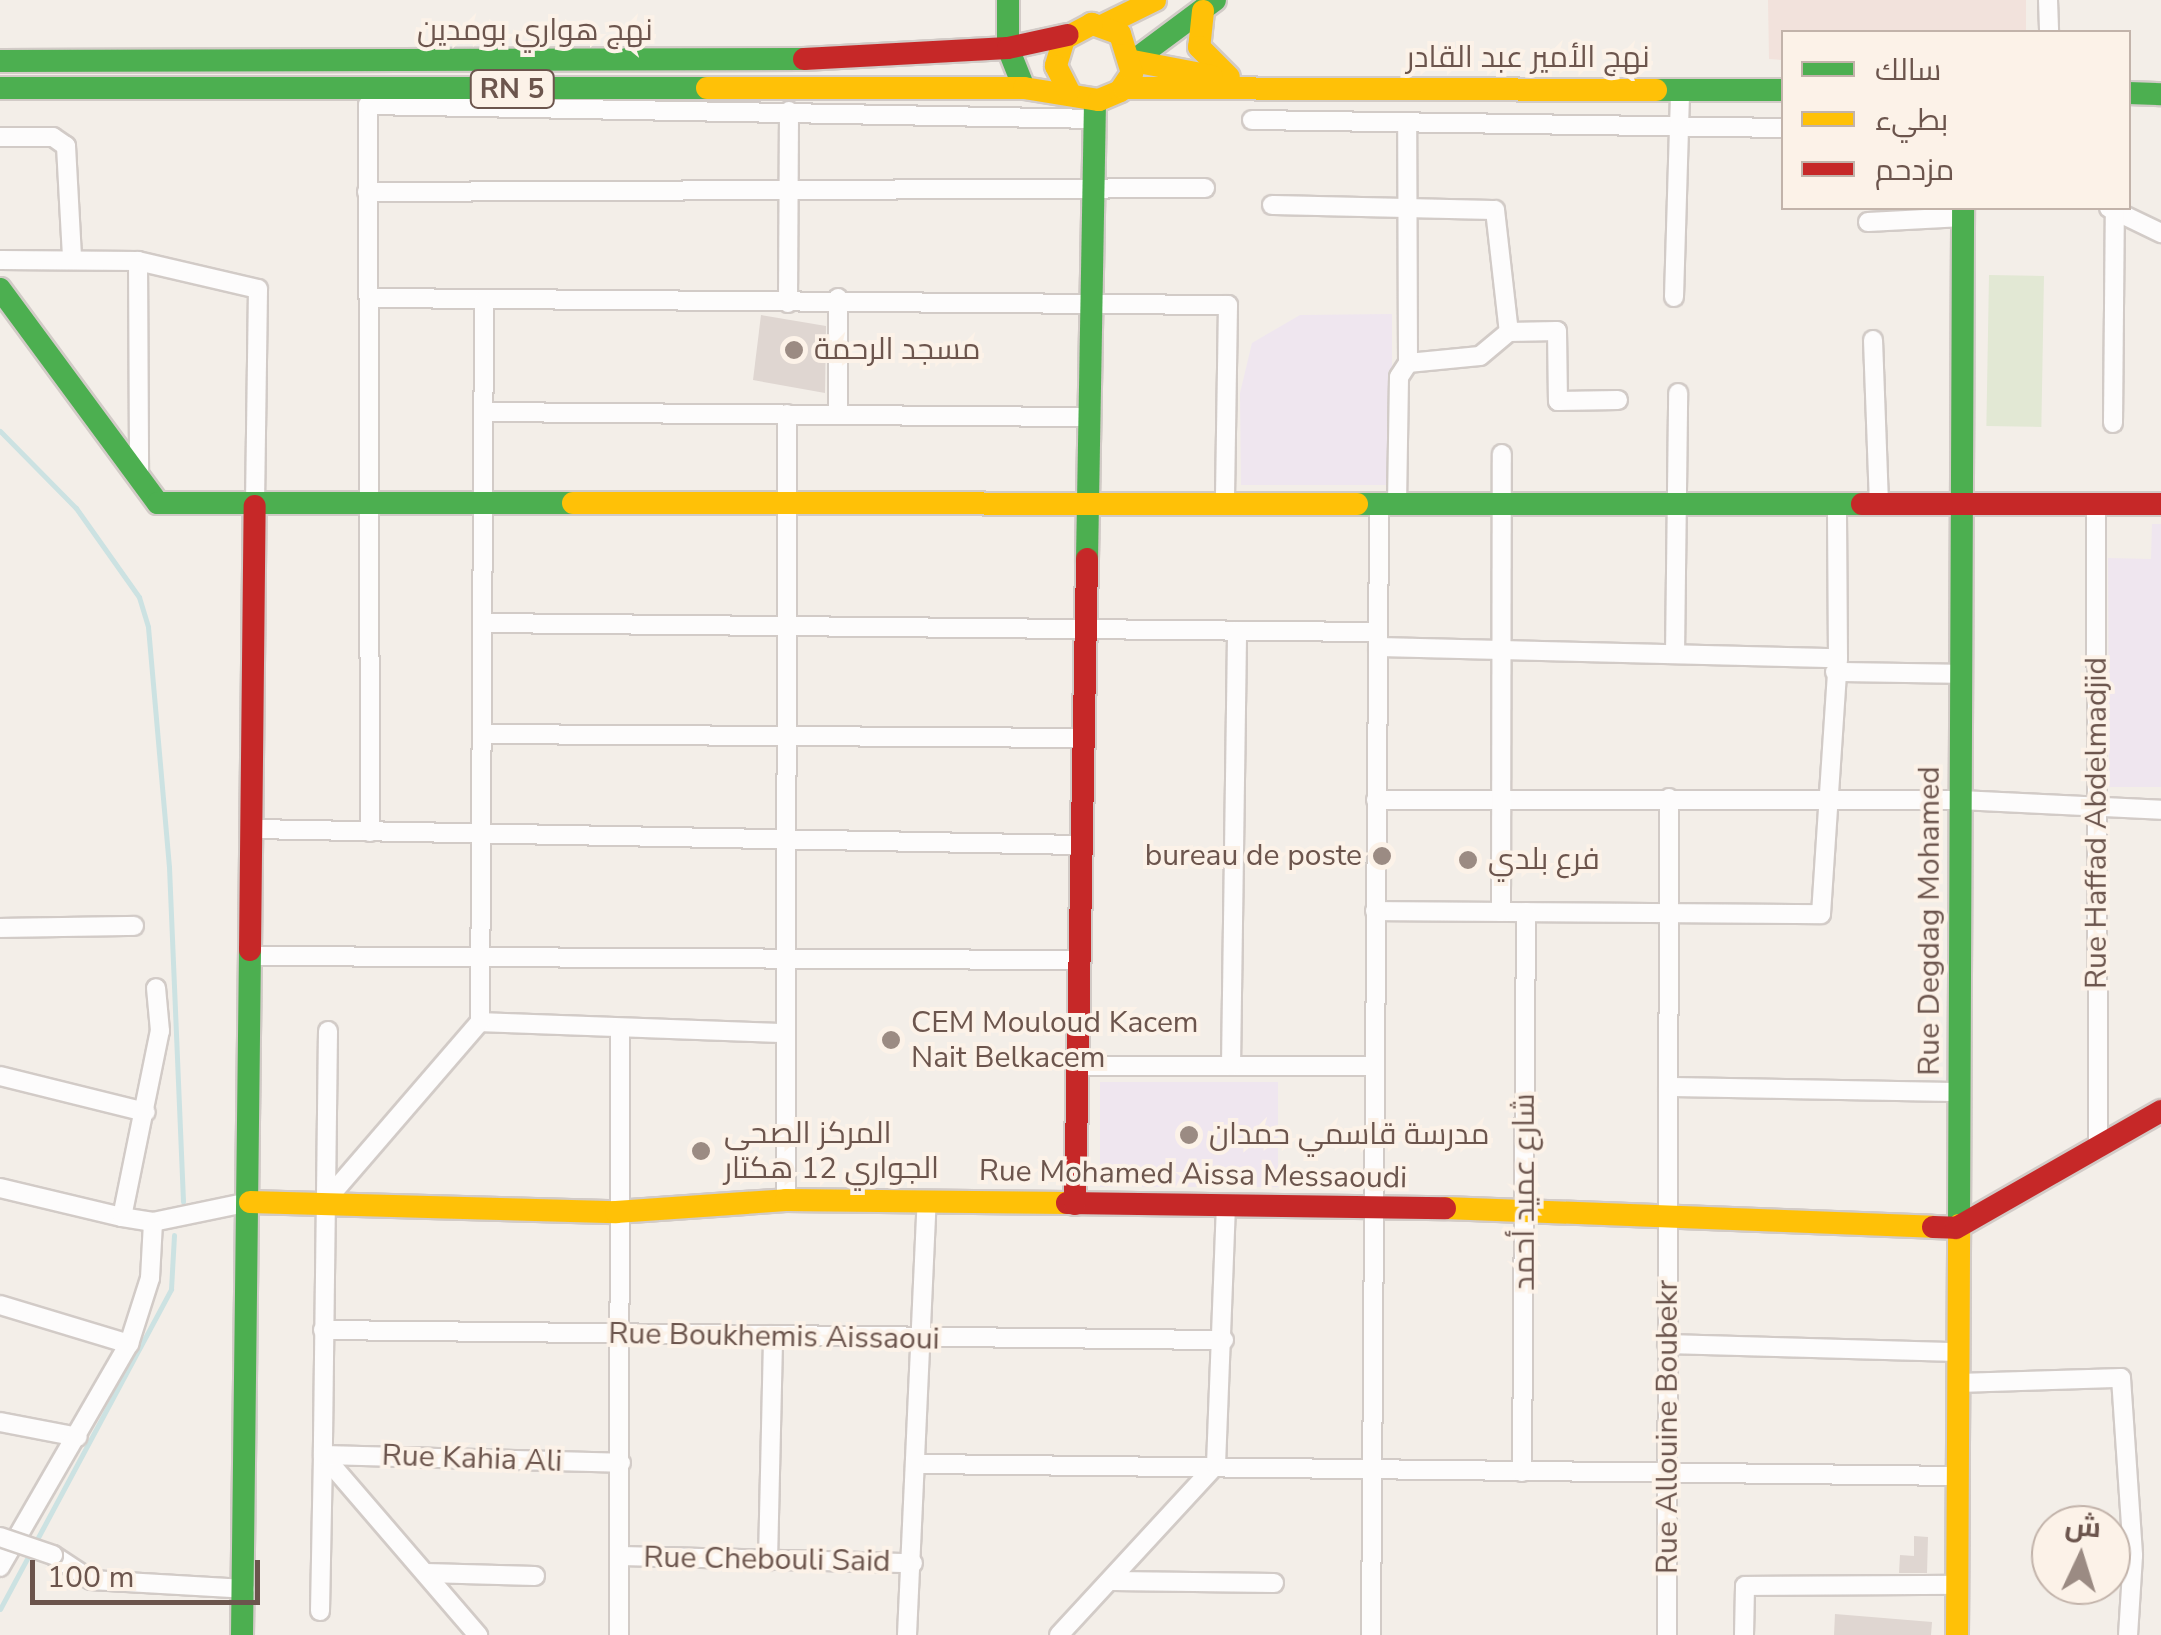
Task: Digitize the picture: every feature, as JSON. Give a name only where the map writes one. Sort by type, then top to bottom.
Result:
[{"type":"street","points":[[1008,0],[1008,48],[1024,88]]},
{"type":"street","points":[[1095,110],[1069,91],[1056,63],[1068,35],[1104,26],[1155,0]]},
{"type":"street","points":[[2048,0],[2049,30]]},
{"type":"street","points":[[327,62],[330,90],[368,105],[789,111],[1095,110],[1124,88],[1133,61],[1209,5]]},
{"type":"street","points":[[1209,5],[1202,53],[1234,80]]},
{"type":"street","points":[[1104,26],[1124,38],[1133,61]]},
{"type":"street","name":"نهج هواري بومدين","points":[[0,61],[795,60],[1008,48],[1068,35]]},
{"type":"street","name":"نهج الأمير عبد القادر","points":[[1133,61],[1271,86]]},
{"type":"street","name":"نهج هواري بومدين","points":[[0,88],[1069,91]]},
{"type":"street","name":"نهج الأمير عبد القادر","points":[[1124,88],[1781,90]]},
{"type":"street","points":[[1674,298],[1680,90]]},
{"type":"street","points":[[2131,93],[2161,94]]},
{"type":"street","points":[[368,105],[372,298],[370,832]]},
{"type":"street","points":[[1075,1204],[1095,110]]},
{"type":"street","points":[[788,304],[789,111]]},
{"type":"street","points":[[1252,120],[1781,128]]},
{"type":"street","points":[[1371,1635],[1378,640],[1399,376],[1408,363],[1407,122]]},
{"type":"street","points":[[0,137],[53,138],[66,146],[72,258]]},
{"type":"street","points":[[367,192],[1092,193],[1205,188]]},
{"type":"street","points":[[1272,205],[1495,210],[1508,332]]},
{"type":"street","points":[[2112,210],[2114,422]]},
{"type":"street","points":[[2114,210],[2161,233]]},
{"type":"street","points":[[1868,222],[1964,212]]},
{"type":"street","name":"Rue Degdag Mohamed","points":[[1957,1635],[1956,1228],[1964,212]]},
{"type":"street","points":[[0,260],[138,261],[258,289],[242,1635]]},
{"type":"street","points":[[138,261],[138,475]]},
{"type":"street","points":[[0,289],[158,502],[256,506],[2161,504]]},
{"type":"street","points":[[372,298],[788,304],[838,298],[1228,305],[1224,504]]},
{"type":"street","points":[[838,298],[838,414]]},
{"type":"street","points":[[322,1205],[480,1022],[484,300]]},
{"type":"street","points":[[1408,363],[1480,356],[1508,332],[1557,331],[1558,401],[1618,400]]},
{"type":"street","points":[[1873,340],[1879,504]]},
{"type":"street","points":[[1674,654],[1678,393]]},
{"type":"street","points":[[484,412],[1087,417]]},
{"type":"street","points":[[786,1200],[788,414]]},
{"type":"street","points":[[1501,912],[1502,454]]},
{"type":"street","points":[[1376,911],[1820,914],[1837,665],[1837,504]]},
{"type":"street","name":"Rue Haffad Abdelmadjid","points":[[2096,504],[2098,1142]]},
{"type":"street","points":[[483,624],[786,623],[1237,631],[1502,650],[1674,654],[1961,674]]},
{"type":"street","points":[[1231,1066],[1237,631]]},
{"type":"street","points":[[482,734],[1081,738]]},
{"type":"street","name":"Rue Allouine Boubekr","points":[[1668,798],[1666,1219],[1672,1477],[1668,1635]]},
{"type":"street","points":[[1376,800],[1960,800],[2098,812],[2161,810]]},
{"type":"street","points":[[253,829],[786,843],[1080,845]]},
{"type":"street","name":"شارع عميد أحمد","points":[[1522,1472],[1526,912]]},
{"type":"street","points":[[0,928],[134,926]]},
{"type":"street","points":[[252,956],[1079,960]]},
{"type":"street","points":[[122,1216],[160,1031],[156,988]]},
{"type":"street","points":[[480,1022],[620,1030],[785,1032]]},
{"type":"street","points":[[320,1611],[322,1205],[328,1030]]},
{"type":"street","points":[[620,1030],[616,1212],[623,1333],[620,1635]]},
{"type":"street","points":[[1077,1066],[1374,1066]]},
{"type":"street","points":[[0,1076],[146,1112]]},
{"type":"street","points":[[1668,1087],[1958,1092]]},
{"type":"street","points":[[1956,1228],[2098,1142],[2161,1111]]},
{"type":"street","points":[[0,1188],[153,1222],[250,1202]]},
{"type":"street","name":"Rue Mohamed Aissa Messaoudi","points":[[250,1202],[616,1212],[786,1200],[1524,1209],[1666,1219],[1956,1228]]},
{"type":"street","points":[[907,1635],[921,1464],[927,1202]]},
{"type":"street","points":[[1059,1635],[1113,1581],[1216,1465],[1224,1340],[1226,1206]]},
{"type":"street","points":[[0,1567],[129,1344],[150,1278],[153,1222]]},
{"type":"street","points":[[0,1305],[129,1344]]},
{"type":"street","name":"Rue Boukhemis Aissaoui","points":[[323,1330],[774,1335],[921,1342],[1224,1340]]},
{"type":"street","points":[[768,1561],[774,1335]]},
{"type":"street","points":[[1667,1344],[1958,1352]]},
{"type":"street","points":[[1958,1383],[2120,1378],[2134,1556],[2128,1635]]},
{"type":"street","points":[[2,1426],[78,1436]]},
{"type":"street","points":[[323,1455],[478,1635]]},
{"type":"street","name":"Rue Kahia Ali","points":[[323,1455],[621,1463]]},
{"type":"street","points":[[921,1464],[1216,1465],[1672,1477],[1959,1476]]},
{"type":"street","points":[[0,1536],[53,1555],[91,1580],[245,1589]]},
{"type":"street","name":"Rue Chebouli Said","points":[[621,1556],[913,1563]]},
{"type":"street","points":[[426,1573],[535,1576]]},
{"type":"street","points":[[1113,1581],[1274,1584]]},
{"type":"street","points":[[1744,1635],[1746,1586],[1958,1585]]},
{"type":"shaded area","points":[[1768,0],[2026,0],[2026,30],[1781,30],[1781,60],[1769,59]]},
{"type":"shaded area","points":[[1392,314],[1392,485],[1241,485],[1240,393],[1252,343],[1300,315]]},
{"type":"shaded area","points":[[2152,524],[2161,524],[2161,787],[2109,787],[2108,558],[2151,559]]},
{"type":"shaded area","name":"مدرسة قاسمي حمدان","points":[[1100,1082],[1278,1082],[1278,1187],[1100,1187]]},
{"type":"green space","points":[[1989,275],[2044,276],[2041,427],[1986,426]]},
{"type":"building","name":"مسجد الرحمة","points":[[761,315],[826,326],[825,393],[753,380]]},
{"type":"building","points":[[1914,1536],[1928,1537],[1927,1573],[1899,1573],[1900,1555],[1914,1556]]},
{"type":"building","points":[[1835,1614],[1932,1622],[1931,1635],[1834,1635]]},
{"type":"waterway","points":[[0,431],[76,508],[139,597],[148,627],[169,867],[183,1202]]},
{"type":"waterway","points":[[35,1543],[171,1289],[174,1235]]},
{"type":"waterway","points":[[0,1609],[30,1553]]},
{"type":"traffic: fast","points":[[1008,0],[1008,48],[1024,88]]},
{"type":"traffic: fast","points":[[1133,61],[1215,0]]},
{"type":"traffic: fast","points":[[0,61],[804,59]]},
{"type":"traffic: fast","points":[[0,88],[707,88]]},
{"type":"traffic: fast","points":[[1656,90],[1781,90]]},
{"type":"traffic: fast","points":[[2131,93],[2161,94]]},
{"type":"traffic: fast","points":[[1087,559],[1095,101]]},
{"type":"traffic: fast","points":[[1959,1225],[1963,210]]},
{"type":"traffic: fast","points":[[0,289],[158,503],[573,503]]},
{"type":"traffic: fast","points":[[1357,504],[1862,504]]},
{"type":"traffic: fast","points":[[242,1635],[250,950]]},
{"type":"traffic: slow","points":[[1104,25],[1155,0]]},
{"type":"traffic: slow","points":[[1203,11],[1199,47],[1229,77]]},
{"type":"traffic: slow","points":[[707,88],[1024,88],[1099,100],[1120,91],[1132,73],[1120,34],[1092,24],[1064,39],[1056,66],[1069,91]]},
{"type":"traffic: slow","points":[[1133,61],[1212,76]]},
{"type":"traffic: slow","points":[[1124,88],[1656,90]]},
{"type":"traffic: slow","points":[[573,503],[1357,504]]},
{"type":"traffic: slow","points":[[250,1202],[616,1212],[786,1200],[1067,1203]]},
{"type":"traffic: slow","points":[[1445,1208],[1933,1227]]},
{"type":"traffic: slow","points":[[1957,1635],[1959,1225]]},
{"type":"traffic: jam","points":[[804,59],[1008,48],[1068,35]]},
{"type":"traffic: jam","points":[[1862,504],[2161,504]]},
{"type":"traffic: jam","points":[[250,950],[255,506]]},
{"type":"traffic: jam","points":[[1075,1204],[1087,559]]},
{"type":"traffic: jam","points":[[1933,1227],[1956,1228],[2161,1111]]},
{"type":"traffic: jam","points":[[1067,1203],[1445,1208]]},
{"type":"place","name":"مسجد الرحمة","points":[[794,350]]},
{"type":"place","name":"bureau de poste","points":[[1382,856]]},
{"type":"place","name":"فرع بلدي","points":[[1468,860]]},
{"type":"place","name":"CEM Mouloud Kacem Nait Belkacem","points":[[891,1040]]},
{"type":"place","name":"مدرسة قاسمي حمدان","points":[[1189,1135]]},
{"type":"place","name":"المركز الصحي الجواري 12 هكتار","points":[[701,1151]]}]
